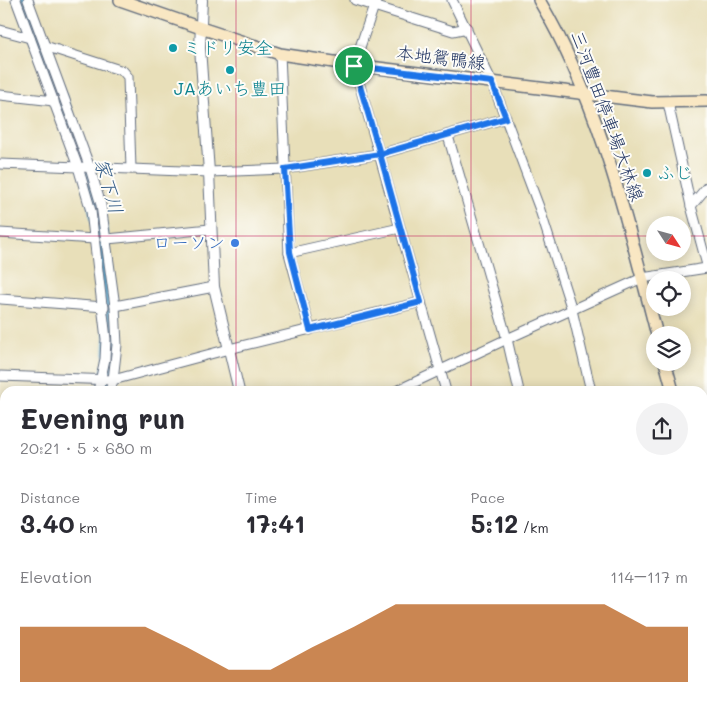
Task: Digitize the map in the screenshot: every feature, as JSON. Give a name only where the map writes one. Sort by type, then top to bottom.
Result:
[{"type":"main road","name":"本地鴛鴨線","points":[[120,0],[280,54],[354,66],[668,103],[707,101]]},
{"type":"main road","name":"三河豊田停車場大林線","points":[[540,0],[556,29],[584,93],[616,182],[655,326]]},
{"type":"main road","points":[[667,371],[672,386]]},
{"type":"street","points":[[16,0],[78,166],[91,211],[104,307],[106,340],[105,359],[99,386]]},
{"type":"street","points":[[28,0],[90,168],[101,204],[115,306],[117,345],[111,386]]},
{"type":"street","points":[[202,0],[200,48],[209,172],[214,288],[238,386]]},
{"type":"street","points":[[355,0],[374,3],[453,31],[467,28]]},
{"type":"street","points":[[452,0],[492,82],[539,207],[572,310],[590,386]]},
{"type":"street","points":[[374,3],[354,66],[445,386]]},
{"type":"street","points":[[0,30],[30,38]]},
{"type":"street","points":[[45,46],[123,71],[128,77],[131,169]]},
{"type":"street","points":[[280,54],[290,252],[310,330]]},
{"type":"street","points":[[0,94],[54,101]]},
{"type":"street","points":[[407,386],[642,278],[707,266],[690,206],[668,103]]},
{"type":"street","points":[[0,164],[209,172],[285,169],[380,154],[506,118]]},
{"type":"street","points":[[448,136],[519,386]]},
{"type":"street","points":[[690,206],[707,187]]},
{"type":"street","points":[[290,252],[400,228]]},
{"type":"street","points":[[107,239],[210,229]]},
{"type":"street","points":[[0,233],[95,239]]},
{"type":"street","points":[[115,306],[214,288]]},
{"type":"street","points":[[0,297],[104,307]]},
{"type":"street","points":[[0,376],[113,380],[229,349],[421,302]]},
{"type":"waterway","name":"家下川","points":[[23,0],[89,178],[100,225],[112,341],[111,361],[105,386]]},
{"type":"place","name":"ミドリ安全","points":[[173,48]]},
{"type":"place","name":"JAあいち豊田","points":[[230,70]]},
{"type":"place","name":"ふじ","points":[[647,173]]},
{"type":"place","name":"ローソン","points":[[235,243]]},
{"type":"route","points":[[354,66],[380,154],[285,169],[290,252],[310,330],[421,302],[380,154],[506,118],[492,82],[354,66]]}]
